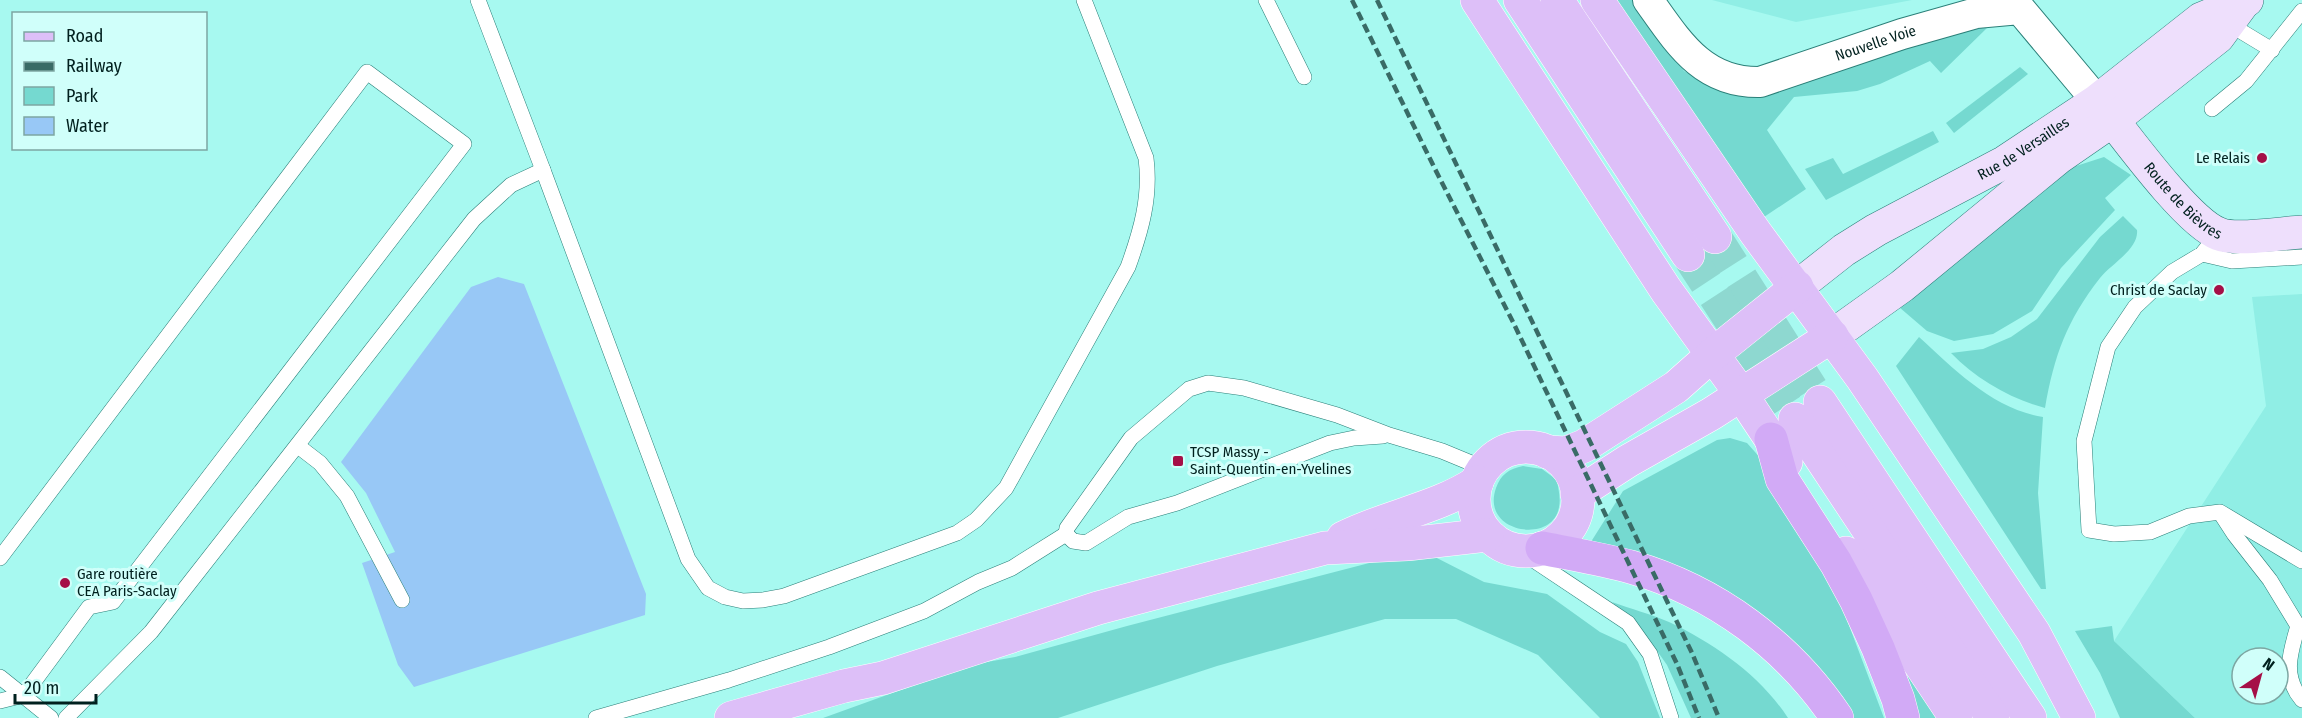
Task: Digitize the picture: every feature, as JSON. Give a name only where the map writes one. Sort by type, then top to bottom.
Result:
[{"type":"highway","points":[[1795,420],[1782,479],[1830,553],[1856,600],[1882,658],[1903,718]]},
{"type":"highway","points":[[1529,549],[1631,567],[1665,578],[1699,594],[1753,628],[1776,647],[1818,692],[1837,718]]},
{"type":"main road","points":[[1478,0],[1666,290],[1712,355],[1742,394],[1795,420],[2030,718]]},
{"type":"main road","points":[[1520,0],[1688,255]]},
{"type":"main road","points":[[1557,0],[1715,237]]},
{"type":"main road","points":[[1598,0],[1755,232],[1833,336],[2034,633],[2079,718]]},
{"type":"main road","name":"Rue de Versailles","points":[[1797,287],[1852,245],[2105,110],[2218,37],[2240,9]]},
{"type":"main road","name":"Rue de Versailles","points":[[1833,336],[1902,286],[2058,158],[2105,110]]},
{"type":"main road","name":"Route de Bièvres","points":[[2105,110],[2187,209],[2210,244],[2232,236],[2302,232]]},
{"type":"main road","points":[[1547,452],[1566,453],[1584,446],[1676,387],[1797,287]]},
{"type":"main road","points":[[1577,494],[1833,336]]},
{"type":"main road","points":[[1795,420],[1896,631],[1956,718]]},
{"type":"main road","points":[[1795,420],[1993,718]]},
{"type":"main road","points":[[1325,548],[1360,530],[1425,507],[1464,490],[1499,454],[1509,449],[1532,447],[1559,459],[1575,481],[1577,494],[1575,515],[1565,533],[1554,542],[1529,549],[1497,542],[1487,535],[1475,513],[1474,493],[1480,476]]},
{"type":"main road","points":[[731,718],[843,686],[883,678],[1098,608],[1325,548],[1487,535]]},
{"type":"main road","points":[[797,718],[848,697],[883,678]]},
{"type":"street","name":"Nouvelle Voie","points":[[1648,0],[1684,49],[1700,64],[1719,75],[1744,82],[1760,82],[1902,34],[1976,13],[2019,4],[2105,110]]},
{"type":"lane","points":[[478,0],[692,567],[708,588],[725,597],[743,601],[783,596],[957,533],[976,520],[1006,488],[1128,267],[1145,210],[1149,181],[1146,158],[1084,0]]},
{"type":"lane","points":[[1266,0],[1304,77]]},
{"type":"lane","points":[[2240,9],[2272,50]]},
{"type":"lane","points":[[2212,110],[2246,81],[2302,11]]},
{"type":"lane","points":[[0,558],[367,72],[464,144],[113,602],[89,606],[24,695],[0,701]]},
{"type":"lane","points":[[66,718],[151,632],[474,219],[511,184],[543,170]]},
{"type":"lane","points":[[2210,244],[2172,272],[2135,307],[2108,347],[2084,441],[2089,530],[2114,534],[2150,532],[2189,516],[2220,512],[2302,561]]},
{"type":"lane","name":"Route de Bièvres","points":[[2210,244],[2232,261],[2302,257]]},
{"type":"lane","points":[[1389,435],[1330,443],[1177,502],[1128,517],[1086,543],[1073,541],[1066,534],[1066,528],[1131,438],[1189,389],[1208,383],[1244,388],[1337,415],[1471,463],[1480,476]]},
{"type":"lane","points":[[298,446],[320,463],[347,495],[402,600]]},
{"type":"lane","points":[[2220,512],[2270,580],[2300,626],[2288,658],[2293,689],[2302,700]]},
{"type":"lane","points":[[596,718],[729,680],[829,647],[924,611],[978,582],[1012,568],[1066,534]]},
{"type":"lane","points":[[1529,549],[1628,623],[1650,654],[1671,718]]},
{"type":"lane","points":[[0,677],[51,718]]},
{"type":"shaded area","points":[[1712,0],[1912,0],[1796,22]]},
{"type":"shaded area","points":[[2302,294],[2302,718],[2195,718],[2114,641],[2266,406],[2252,297]]},
{"type":"green space","points":[[1612,0],[1635,0],[1684,71],[1709,86],[1738,93],[1984,23],[1987,28],[1941,73],[1930,61],[1880,84],[1857,91],[1794,97],[1767,130],[1806,189],[1761,219]]},
{"type":"green space","points":[[2020,67],[2028,74],[1954,133],[1946,123]]},
{"type":"green space","points":[[1933,131],[1939,142],[1826,200],[1805,169],[1833,158],[1843,174]]},
{"type":"green space","points":[[2104,157],[2131,175],[2105,198],[2115,210],[2061,268],[2032,311],[1993,334],[1954,341],[1927,331],[1899,307],[2073,167]]},
{"type":"green space","points":[[2123,216],[2137,230],[2134,244],[2100,278],[2070,324],[2058,355],[2045,408],[1995,387],[1971,371],[1951,353],[1983,349],[2011,337],[2037,319],[2100,237]]},
{"type":"green space","points":[[1919,337],[1961,375],[1991,397],[2025,413],[2043,417],[2038,493],[2046,589],[2041,589],[1896,366]]},
{"type":"green space","points":[[1730,438],[1747,443],[1763,461],[1830,575],[1884,718],[1848,718],[1806,661],[1589,545],[1623,491],[1717,440]]},
{"type":"green space","points":[[1523,466],[1542,469],[1557,480],[1560,500],[1554,519],[1532,530],[1519,529],[1507,524],[1498,515],[1494,503],[1500,479],[1510,471]]},
{"type":"green space","points":[[1431,555],[1484,582],[1547,594],[1600,632],[1626,644],[1638,662],[1660,718],[1600,718],[1538,655],[1456,619],[1385,619],[1217,666],[1058,718],[823,718],[970,665],[1015,657],[1377,561]]},
{"type":"green space","points":[[1612,602],[1655,616],[1703,640],[1750,675],[1777,702],[1788,718],[1691,718],[1667,665],[1648,638]]},
{"type":"green space","points":[[2112,626],[2114,641],[2195,718],[2120,718],[2100,673],[2075,631]]},
{"type":"green space","points":[[1906,670],[1941,718],[1917,718]]},
{"type":"water","points":[[498,277],[524,284],[646,594],[645,615],[414,687],[398,665],[362,563],[395,552],[366,493],[341,462],[471,287]]},
{"type":"tunnel","points":[[1715,237],[1820,402]]},
{"type":"tunnel","points":[[1688,255],[1795,419]]},
{"type":"railway","points":[[1352,0],[1513,322],[1677,664],[1699,718]]},
{"type":"railway","points":[[1377,0],[1692,653],[1719,718]]},
{"type":"place","name":"Le Relais","points":[[2262,158]]},
{"type":"place","name":"Christ de Saclay","points":[[2219,290]]},
{"type":"place","name":"TCSP Massy - Saint-Quentin-en-Yvelines","points":[[1178,461]]},
{"type":"place","name":"Gare routière CEA Paris-Saclay","points":[[65,583]]}]
